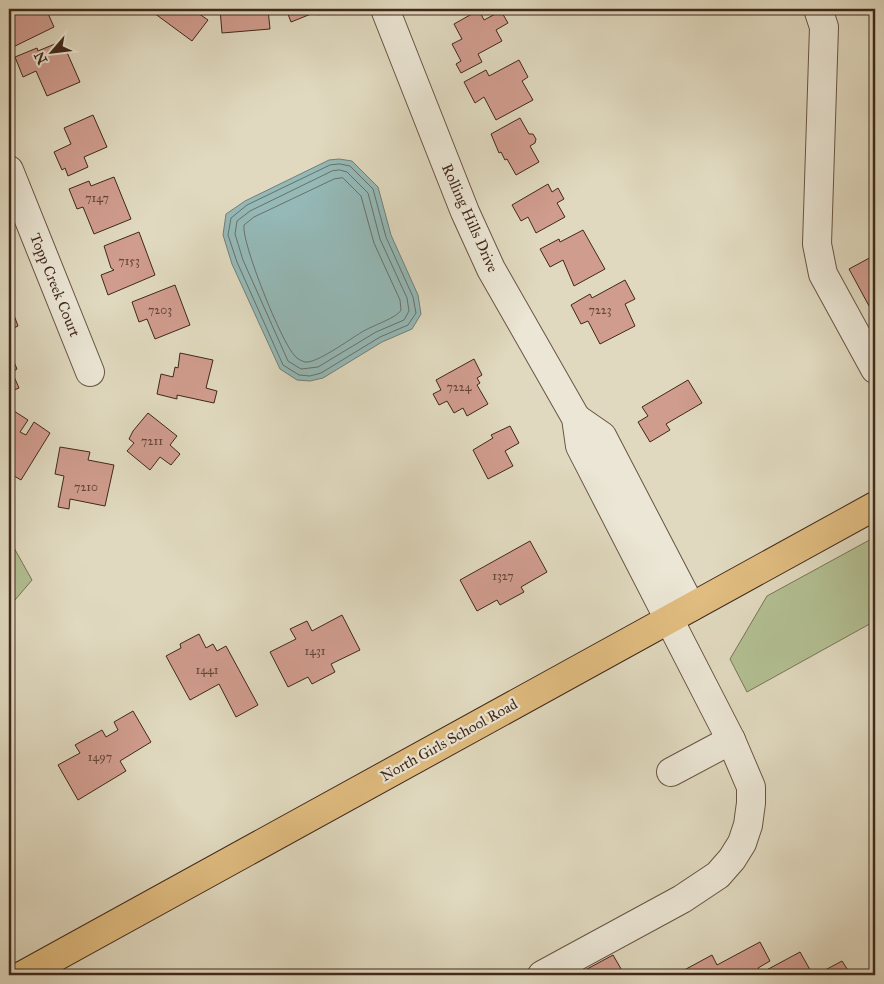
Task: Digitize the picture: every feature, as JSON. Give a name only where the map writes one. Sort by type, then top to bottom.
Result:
[{"type":"main road","name":"North Girls School Road","points":[[23,975],[875,506]]},
{"type":"street","name":"Rolling Hills Drive","points":[[385,9],[465,212],[490,269],[576,418],[580,446],[680,613],[751,787],[748,825],[742,843],[732,859],[718,875],[682,899],[542,975]]},
{"type":"street","points":[[818,9],[824,26],[817,244],[823,274],[875,369]]},
{"type":"street","name":"Topp Creek Court","points":[[9,170],[90,372]]},
{"type":"street","points":[[671,772],[731,740]]},
{"type":"green space","points":[[875,537],[875,621],[747,692],[730,659],[767,596]]},
{"type":"green space","points":[[9,539],[32,580],[9,607]]},
{"type":"water","points":[[329,160],[352,161],[378,187],[391,235],[418,295],[421,314],[412,329],[382,342],[323,378],[310,381],[297,380],[280,369],[232,264],[223,235],[226,214],[245,201]]},
{"type":"building","points":[[9,9],[46,9],[54,27],[11,48],[9,44],[9,22],[14,20],[9,15]]},
{"type":"building","points":[[158,9],[197,9],[195,11],[208,20],[192,41],[154,13]]},
{"type":"building","points":[[220,9],[268,9],[270,29],[222,33]]},
{"type":"building","points":[[286,9],[333,9],[318,15],[316,12],[291,22]]},
{"type":"building","points":[[479,10],[484,20],[501,11],[508,23],[496,30],[502,41],[478,54],[482,62],[461,73],[456,64],[461,61],[452,44],[462,39],[454,24]]},
{"type":"building","points":[[62,41],[80,82],[47,96],[36,71],[23,77],[15,57],[37,48],[38,51]]},
{"type":"building","points":[[519,60],[528,77],[522,81],[533,100],[496,120],[484,97],[475,103],[464,82],[486,70],[489,76]]},
{"type":"building","points":[[93,115],[107,147],[84,157],[88,167],[68,176],[65,168],[62,170],[54,152],[71,144],[64,128]]},
{"type":"building","points":[[520,118],[529,134],[533,134],[536,139],[535,143],[530,146],[539,162],[516,175],[507,159],[505,160],[501,152],[499,153],[491,134]]},
{"type":"building","points":[[114,177],[131,219],[94,234],[83,207],[77,209],[69,189],[89,181],[91,186]]},
{"type":"building","points":[[548,184],[552,192],[558,188],[564,199],[557,203],[565,217],[536,233],[528,217],[521,221],[512,205]]},
{"type":"building","points":[[583,230],[605,269],[574,286],[563,260],[550,267],[540,249],[559,239],[560,242]]},
{"type":"building","points":[[139,232],[155,275],[108,295],[101,275],[114,270],[111,268],[104,246]]},
{"type":"building","points":[[875,255],[875,317],[849,269]]},
{"type":"building","points":[[625,280],[635,299],[625,304],[635,326],[600,344],[588,321],[581,324],[571,305],[590,294],[592,298]]},
{"type":"building","points":[[175,285],[190,325],[155,339],[147,319],[139,322],[132,302]]},
{"type":"building","points":[[11,307],[18,326],[9,330],[9,308]]},
{"type":"building","points":[[9,350],[17,369],[12,372],[19,388],[9,392]]},
{"type":"building","points":[[180,353],[213,360],[206,388],[217,391],[214,403],[177,395],[177,399],[157,394],[161,374],[173,377],[175,367],[178,368]]},
{"type":"building","points":[[474,359],[482,375],[477,378],[480,383],[477,385],[488,404],[467,416],[463,408],[454,413],[447,401],[439,405],[433,394],[441,390],[436,380]]},
{"type":"building","points":[[688,380],[702,403],[666,424],[670,430],[650,442],[638,422],[648,416],[642,407]]},
{"type":"building","points":[[14,411],[28,420],[20,432],[26,435],[34,422],[50,433],[21,480],[9,473],[9,419]]},
{"type":"building","points":[[148,413],[177,436],[170,445],[180,454],[171,465],[160,457],[150,470],[127,451],[134,443],[129,439],[133,431]]},
{"type":"building","points":[[510,426],[519,443],[505,451],[513,466],[488,479],[473,450],[493,438],[491,435]]},
{"type":"building","points":[[60,447],[90,452],[88,460],[114,465],[105,506],[70,499],[69,509],[58,507],[64,476],[55,474]]},
{"type":"building","points":[[530,541],[547,572],[521,587],[524,592],[500,605],[497,600],[477,611],[460,580]]},
{"type":"building","points":[[342,615],[360,650],[331,664],[335,672],[312,684],[308,677],[288,687],[270,652],[296,639],[290,629],[307,621],[312,631]]},
{"type":"building","points":[[199,634],[206,648],[213,644],[217,651],[226,646],[258,705],[236,717],[219,684],[190,700],[166,656],[181,648],[180,644]]},
{"type":"building","points":[[133,711],[151,742],[120,761],[126,771],[78,800],[58,765],[80,753],[75,745],[102,730],[106,737],[118,730],[114,722]]},
{"type":"building","points":[[760,942],[770,961],[758,968],[761,973],[800,952],[813,975],[675,975],[712,955],[717,965]]},
{"type":"building","points":[[613,955],[624,974],[576,975]]},
{"type":"building","points":[[842,961],[851,975],[816,975]]}]
